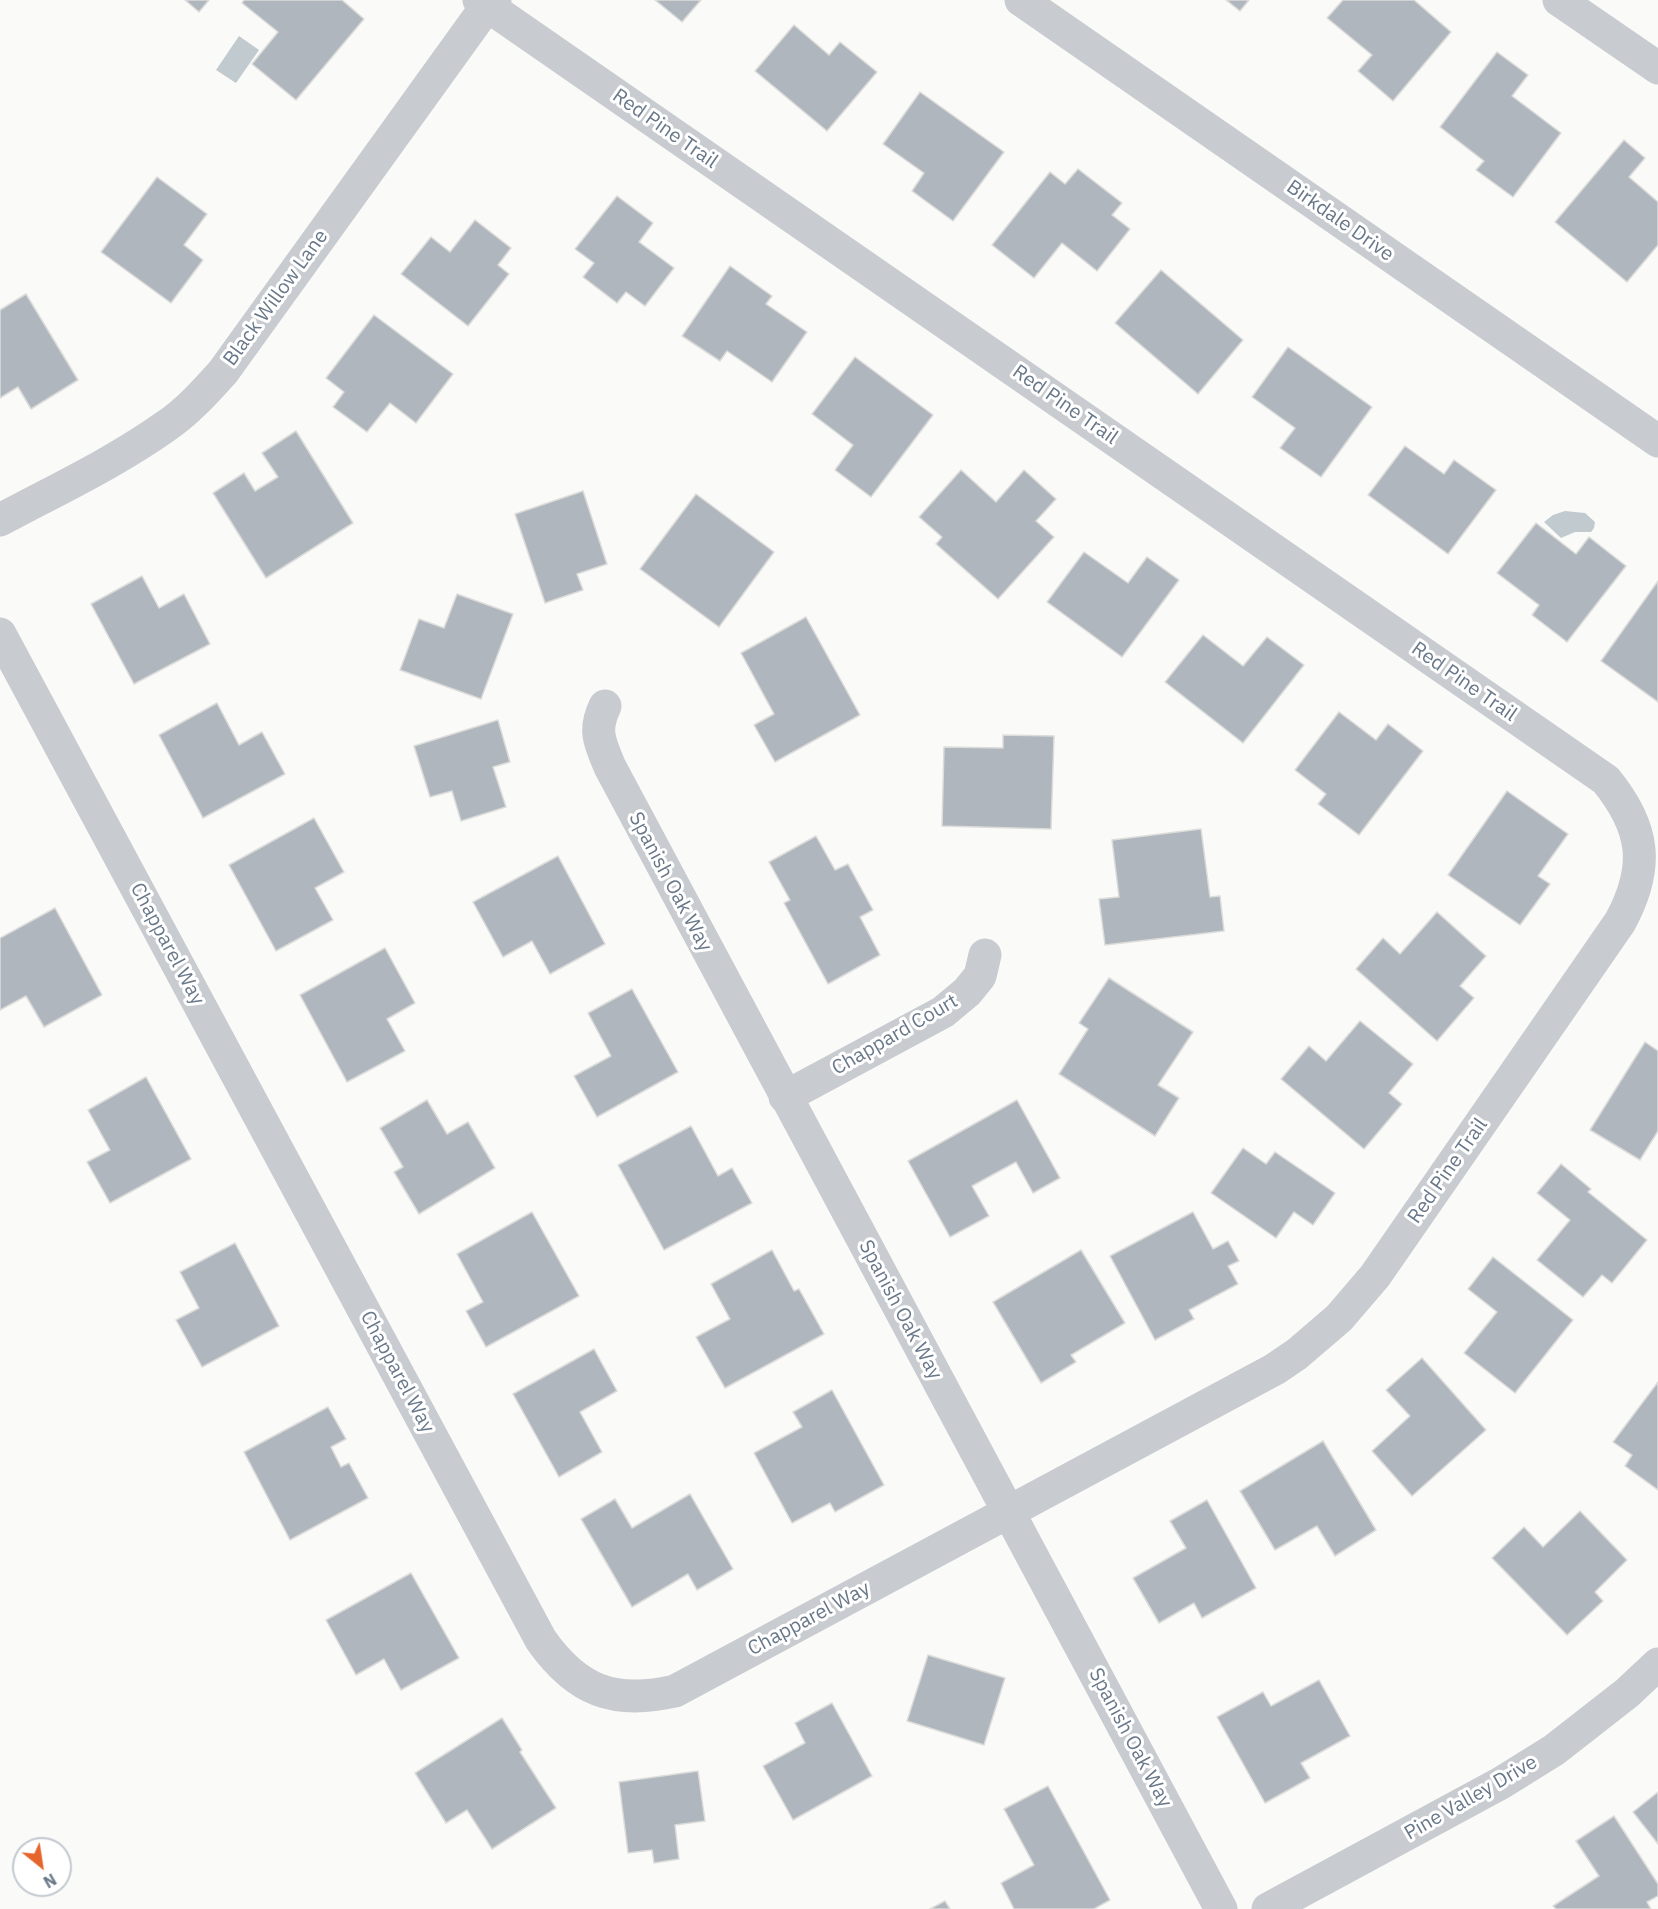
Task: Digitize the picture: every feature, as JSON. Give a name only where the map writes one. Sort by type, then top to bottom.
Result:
[{"type":"street","name":"Birkdale Drive","points":[[1021,0],[1658,441]]},
{"type":"street","points":[[1559,0],[1658,68]]},
{"type":"street","name":"Black Willow Lane","points":[[0,520],[124,453],[168,425],[206,391],[223,372],[487,1]]},
{"type":"street","name":"Red Pine Trail","points":[[487,1],[1606,780],[1622,800],[1634,823],[1639,848],[1639,874],[1633,899],[1620,922],[1375,1276],[1339,1318],[1298,1353],[1275,1369],[1009,1513]]},
{"type":"street","name":"Chapparel Way","points":[[0,634],[541,1640],[556,1661],[575,1678],[599,1690],[624,1697],[650,1697],[675,1691],[1009,1513]]},
{"type":"street","name":"Spanish Oak Way","points":[[605,706],[598,722],[600,742],[609,767],[1221,1909]]},
{"type":"street","name":"Chappard Court","points":[[785,1097],[943,1012],[967,993],[980,976],[985,956]]},
{"type":"street","name":"Pine Valley Drive","points":[[1268,1909],[1501,1783],[1554,1750],[1627,1693],[1658,1664]]},
{"type":"shaded area","points":[[239,36],[259,50],[236,83],[216,70]]},
{"type":"shaded area","points":[[1565,511],[1585,513],[1595,522],[1594,528],[1591,532],[1575,532],[1561,538],[1544,522],[1553,515]]},
{"type":"building","points":[[185,0],[209,0],[199,12]]},
{"type":"building","points":[[244,0],[342,0],[364,19],[296,100],[252,64],[278,32],[242,3]]},
{"type":"building","points":[[655,0],[701,0],[682,22]]},
{"type":"building","points":[[1226,0],[1249,0],[1240,11]]},
{"type":"building","points":[[1343,0],[1414,0],[1451,32],[1393,101],[1358,71],[1372,55],[1327,18]]},
{"type":"building","points":[[794,25],[829,55],[840,42],[877,72],[827,131],[755,71]]},
{"type":"building","points":[[1497,52],[1528,75],[1512,96],[1561,133],[1513,197],[1476,170],[1484,161],[1440,127]]},
{"type":"building","points":[[920,92],[1004,152],[953,221],[912,191],[924,173],[883,144]]},
{"type":"building","points":[[1624,140],[1645,158],[1629,177],[1658,202],[1658,245],[1627,282],[1555,222]]},
{"type":"building","points":[[1078,169],[1122,203],[1112,215],[1130,229],[1097,271],[1062,243],[1034,278],[992,245],[1050,172],[1065,184]]},
{"type":"building","points":[[157,177],[207,214],[184,245],[203,260],[171,303],[101,252]]},
{"type":"building","points":[[617,196],[653,223],[639,242],[674,268],[645,306],[626,292],[617,303],[583,277],[594,263],[575,249]]},
{"type":"building","points":[[475,220],[511,248],[498,265],[509,274],[468,326],[401,274],[431,237],[450,252]]},
{"type":"building","points":[[730,266],[772,296],[766,304],[807,332],[772,382],[727,351],[720,361],[682,336]]},
{"type":"building","points":[[1161,270],[1243,340],[1198,394],[1115,323]]},
{"type":"building","points":[[26,294],[78,380],[31,409],[18,387],[0,398],[0,310]]},
{"type":"building","points":[[374,315],[453,374],[416,423],[390,403],[367,432],[333,407],[344,392],[326,378]]},
{"type":"building","points":[[1288,347],[1372,407],[1321,477],[1280,448],[1295,428],[1252,397]]},
{"type":"building","points":[[855,357],[933,415],[871,497],[835,470],[853,445],[812,414]]},
{"type":"building","points":[[296,431],[353,523],[266,578],[213,493],[244,473],[255,491],[278,477],[262,453]]},
{"type":"building","points":[[1405,446],[1444,474],[1454,460],[1496,490],[1448,554],[1368,495]]},
{"type":"building","points":[[961,470],[996,502],[1024,470],[1056,499],[1036,521],[1054,537],[998,599],[936,544],[942,537],[919,517]]},
{"type":"building","points":[[583,491],[607,564],[577,574],[583,590],[545,603],[515,514]]},
{"type":"building","points":[[696,494],[774,552],[719,627],[640,569]]},
{"type":"building","points":[[1536,523],[1576,554],[1589,537],[1626,566],[1567,642],[1532,615],[1539,605],[1497,573]]},
{"type":"building","points":[[1084,552],[1128,583],[1147,557],[1179,580],[1122,657],[1047,602]]},
{"type":"building","points":[[142,576],[159,608],[184,594],[210,644],[134,684],[91,604]]},
{"type":"building","points":[[1658,581],[1658,702],[1601,661]]},
{"type":"building","points":[[457,594],[513,614],[481,699],[400,670],[419,619],[444,628]]},
{"type":"building","points":[[806,617],[860,715],[775,762],[754,725],[774,714],[741,653]]},
{"type":"building","points":[[1203,635],[1243,666],[1267,637],[1304,665],[1243,743],[1165,682]]},
{"type":"building","points":[[217,703],[239,745],[262,732],[285,774],[203,818],[159,735]]},
{"type":"building","points":[[1339,712],[1376,740],[1388,724],[1423,751],[1359,835],[1318,804],[1326,794],[1295,770]]},
{"type":"building","points":[[498,720],[510,762],[493,767],[506,807],[461,821],[452,791],[430,797],[414,746]]},
{"type":"building","points":[[1003,735],[1054,736],[1051,829],[942,826],[944,747],[1003,748]]},
{"type":"building","points":[[1507,791],[1568,834],[1538,876],[1550,884],[1520,925],[1448,875]]},
{"type":"building","points":[[314,818],[344,872],[315,888],[333,920],[276,951],[229,865]]},
{"type":"building","points":[[1201,829],[1210,897],[1220,896],[1224,931],[1105,945],[1099,899],[1119,897],[1112,840]]},
{"type":"building","points":[[816,836],[835,870],[848,864],[873,910],[860,917],[880,955],[828,984],[784,903],[790,900],[769,862]]},
{"type":"building","points":[[558,856],[605,944],[550,974],[532,941],[503,957],[473,902]]},
{"type":"building","points":[[55,908],[102,995],[44,1027],[26,996],[0,1010],[0,938]]},
{"type":"building","points":[[1437,912],[1486,956],[1460,986],[1474,998],[1437,1041],[1356,969],[1383,938],[1400,954]]},
{"type":"building","points":[[385,948],[415,1003],[387,1019],[405,1051],[347,1082],[300,995]]},
{"type":"building","points":[[1109,978],[1193,1032],[1158,1085],[1179,1098],[1155,1136],[1059,1074],[1088,1029],[1079,1023]]},
{"type":"building","points":[[632,989],[678,1072],[597,1117],[574,1076],[611,1056],[588,1013]]},
{"type":"building","points":[[1360,1021],[1413,1064],[1389,1093],[1402,1104],[1364,1149],[1281,1079],[1309,1046],[1326,1061]]},
{"type":"building","points":[[1645,1042],[1658,1051],[1658,1131],[1640,1160],[1590,1130]]},
{"type":"building","points":[[146,1077],[191,1159],[110,1203],[87,1162],[110,1150],[88,1110]]},
{"type":"building","points":[[427,1100],[447,1134],[468,1122],[495,1168],[419,1214],[394,1172],[403,1167],[380,1128]]},
{"type":"building","points":[[1017,1100],[1060,1178],[1033,1193],[1016,1162],[972,1186],[989,1216],[950,1237],[908,1161]]},
{"type":"building","points":[[691,1126],[718,1176],[732,1168],[752,1203],[664,1250],[618,1165]]},
{"type":"building","points":[[1243,1148],[1266,1164],[1275,1152],[1335,1193],[1313,1225],[1294,1212],[1276,1238],[1211,1193]]},
{"type":"building","points":[[1561,1164],[1591,1189],[1588,1192],[1647,1240],[1612,1283],[1602,1275],[1583,1297],[1537,1260],[1570,1220],[1537,1193]]},
{"type":"building","points":[[532,1212],[579,1296],[486,1347],[466,1311],[483,1302],[457,1254]]},
{"type":"building","points":[[1193,1212],[1213,1249],[1228,1241],[1239,1261],[1228,1266],[1238,1284],[1189,1310],[1194,1319],[1155,1340],[1110,1256]]},
{"type":"building","points":[[235,1243],[279,1326],[202,1367],[176,1320],[199,1308],[180,1272]]},
{"type":"building","points":[[772,1250],[794,1291],[799,1289],[824,1334],[725,1388],[696,1337],[730,1319],[711,1284]]},
{"type":"building","points":[[1081,1250],[1125,1323],[1071,1355],[1076,1362],[1041,1383],[993,1302]]},
{"type":"building","points":[[1493,1257],[1573,1320],[1515,1393],[1464,1353],[1497,1312],[1468,1289]]},
{"type":"building","points":[[594,1349],[617,1391],[580,1412],[602,1452],[559,1477],[513,1394]]},
{"type":"building","points":[[1422,1358],[1486,1430],[1412,1496],[1372,1451],[1410,1416],[1386,1390]]},
{"type":"building","points":[[1658,1382],[1658,1490],[1625,1466],[1632,1455],[1613,1442]]},
{"type":"building","points":[[832,1390],[884,1485],[835,1512],[830,1503],[792,1523],[754,1453],[802,1427],[793,1412]]},
{"type":"building","points":[[328,1407],[346,1439],[331,1447],[341,1467],[349,1463],[368,1498],[290,1540],[244,1452]]},
{"type":"building","points":[[1323,1441],[1376,1530],[1335,1556],[1317,1526],[1275,1550],[1240,1491]]},
{"type":"building","points":[[690,1494],[733,1569],[697,1590],[688,1574],[632,1607],[581,1519],[615,1499],[632,1528]]},
{"type":"building","points":[[1207,1500],[1256,1588],[1202,1618],[1194,1603],[1159,1623],[1133,1578],[1186,1548],[1170,1521]]},
{"type":"building","points":[[1580,1511],[1627,1560],[1595,1592],[1603,1601],[1567,1635],[1492,1558],[1524,1527],[1543,1547]]},
{"type":"building","points":[[411,1573],[459,1658],[401,1690],[384,1659],[356,1675],[326,1620]]},
{"type":"building","points":[[928,1655],[1005,1678],[984,1745],[907,1721]]},
{"type":"building","points":[[1319,1680],[1350,1736],[1301,1763],[1310,1778],[1265,1803],[1217,1717],[1263,1692],[1271,1706]]},
{"type":"building","points":[[832,1703],[872,1776],[793,1820],[763,1766],[805,1743],[795,1723]]},
{"type":"building","points":[[502,1718],[522,1750],[520,1752],[556,1808],[492,1849],[467,1810],[446,1823],[415,1773]]},
{"type":"building","points":[[698,1771],[705,1821],[675,1825],[679,1859],[654,1863],[652,1850],[628,1853],[619,1782]]},
{"type":"building","points":[[1048,1786],[1110,1900],[1094,1909],[1014,1909],[1001,1883],[1034,1865],[1004,1809]]},
{"type":"building","points":[[1658,1792],[1658,1844],[1633,1812]]},
{"type":"building","points":[[1614,1816],[1658,1884],[1658,1896],[1647,1902],[1651,1909],[1556,1909],[1553,1906],[1599,1876],[1576,1841]]},
{"type":"building","points":[[945,1901],[950,1909],[930,1909]]}]
